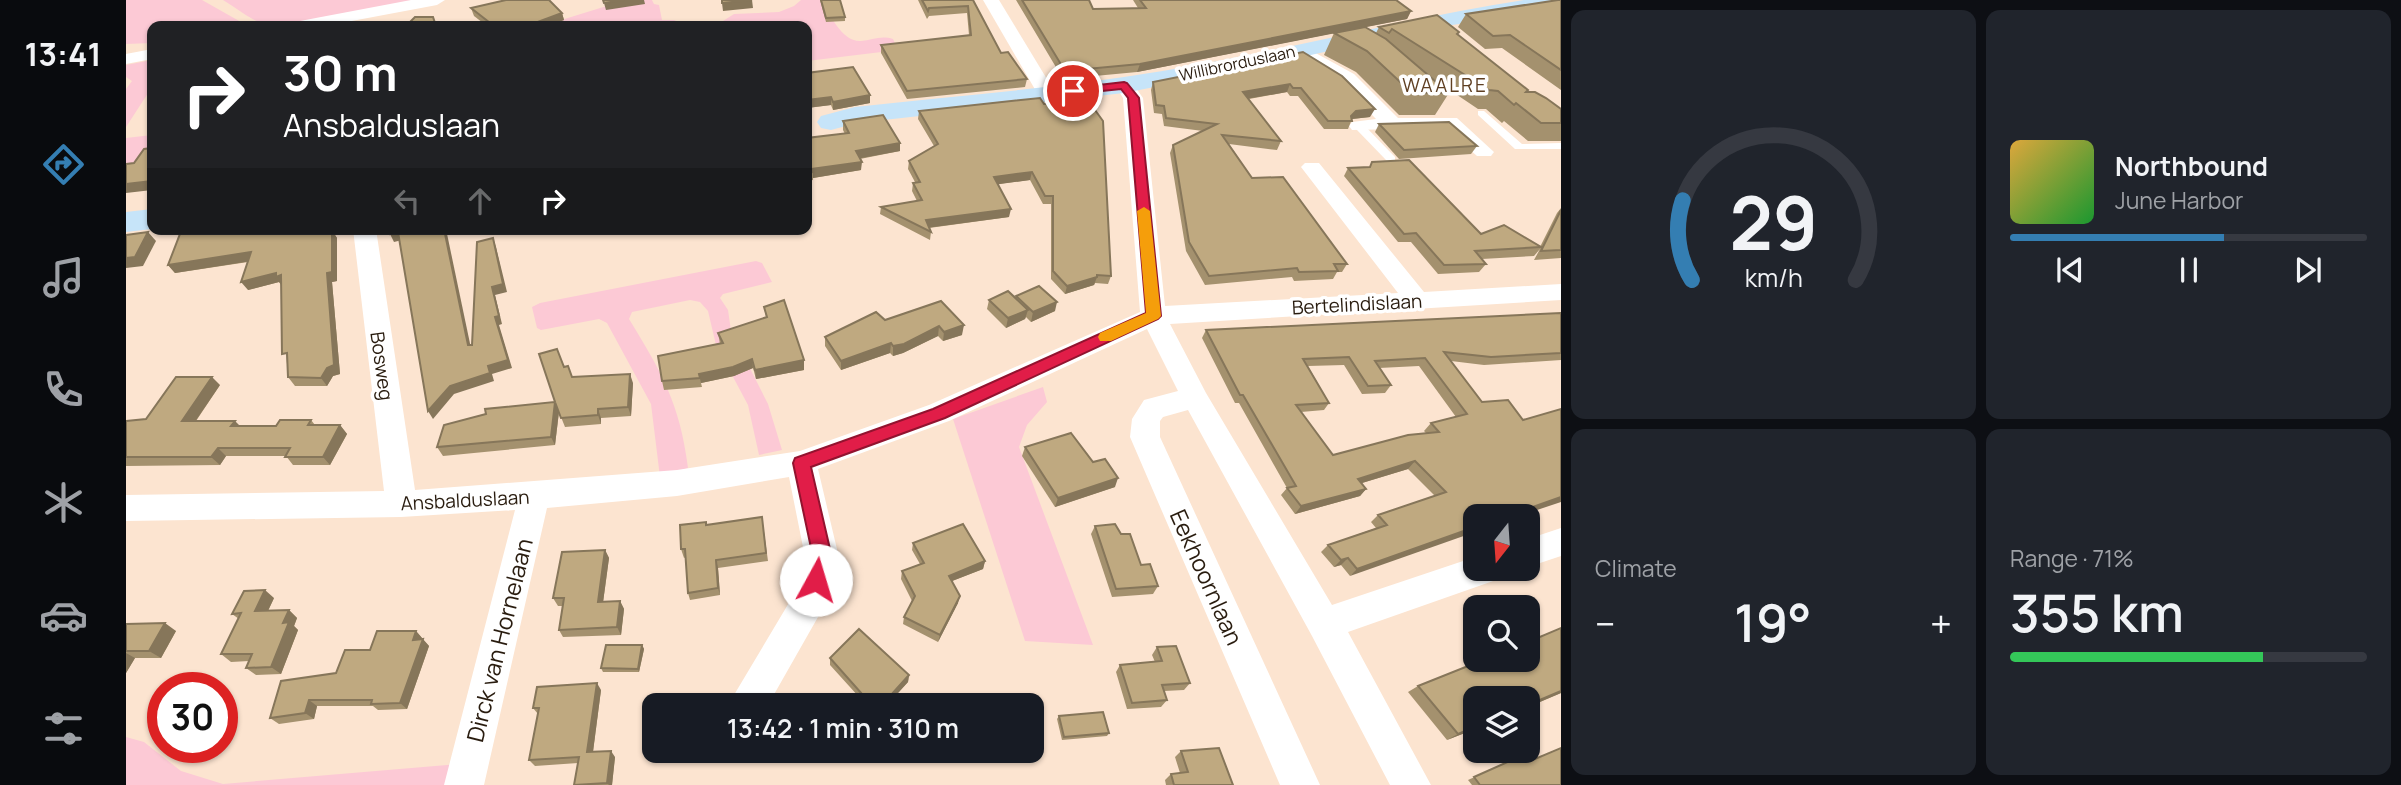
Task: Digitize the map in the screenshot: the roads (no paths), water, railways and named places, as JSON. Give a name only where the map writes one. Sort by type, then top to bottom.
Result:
[{"type":"main road","name":"Willibrorduslaan","points":[[819,124],[875,121],[911,110],[1124,85],[1301,50],[1359,44],[1437,10],[1467,15],[1561,1]]},
{"type":"main road","points":[[1437,10],[1459,43]]},
{"type":"main road","points":[[126,222],[147,220]]},
{"type":"street","points":[[347,21],[438,0]]},
{"type":"street","points":[[991,0],[1047,94]]},
{"type":"street","points":[[1301,50],[1347,78],[1392,124]]},
{"type":"street","points":[[126,59],[147,55]]},
{"type":"street","points":[[1124,85],[1133,98],[1153,316],[1195,398],[1324,624],[1411,785]]},
{"type":"street","points":[[1359,126],[1450,122],[1484,152]]},
{"type":"street","points":[[1312,167],[1418,300]]},
{"type":"street","name":"Bosweg","points":[[365,235],[401,504]]},
{"type":"street","name":"Bertelindislaan","points":[[1153,316],[1561,292]]},
{"type":"street","name":"Ansbalduslaan","points":[[126,508],[401,504],[534,496],[677,483],[801,463],[939,413],[1153,316]]},
{"type":"street","name":"Eekhoornlaan","points":[[1195,398],[1154,408],[1146,419],[1145,437],[1300,785]]},
{"type":"street","points":[[754,693],[810,599],[823,562],[801,463]]},
{"type":"street","name":"Dirck van Hornelaan","points":[[464,785],[534,496]]},
{"type":"street","points":[[1540,549],[1561,542]]},
{"type":"street","points":[[1324,624],[1463,576]]},
{"type":"lane","points":[[1481,113],[1519,147],[1561,146]]},
{"type":"lane","points":[[1359,126],[1391,159]]},
{"type":"district","name":"WAALRE","points":[[1445,85]]}]
